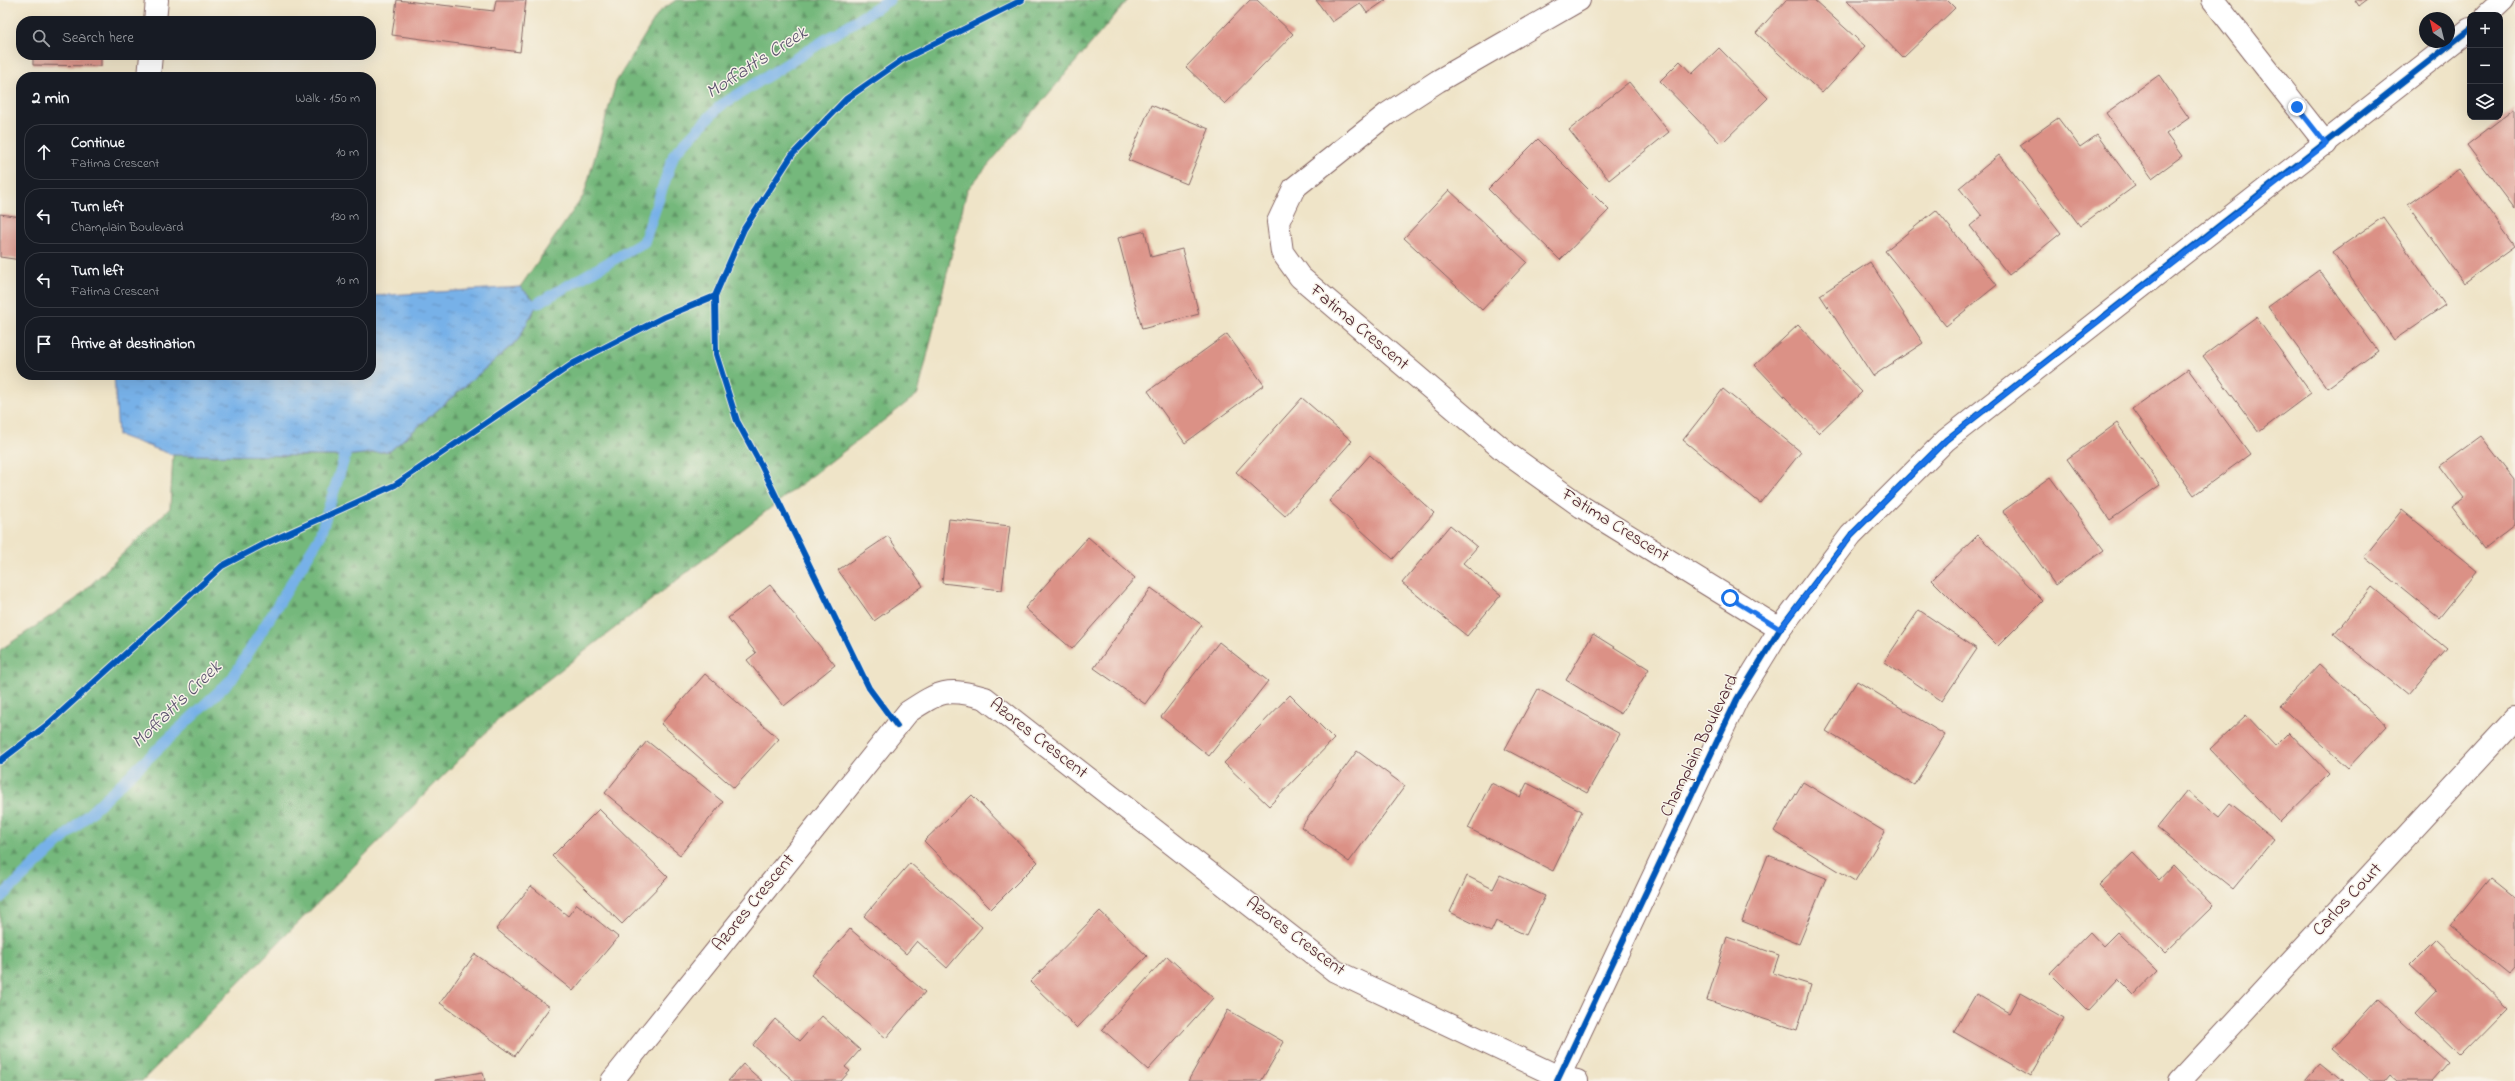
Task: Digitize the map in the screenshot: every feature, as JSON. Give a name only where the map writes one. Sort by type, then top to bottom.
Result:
[{"type":"street","points":[[155,16],[157,0]]},
{"type":"street","name":"Fatima Crescent","points":[[1579,0],[1438,81],[1387,114],[1294,188],[1278,222],[1282,252],[1300,276],[1508,454],[1582,507],[1780,629]]},
{"type":"street","points":[[2213,0],[2326,144]]},
{"type":"street","points":[[2490,12],[2503,0]]},
{"type":"street","name":"Champlain Boulevard","points":[[1564,1080],[1737,699],[1780,629],[1851,535],[1946,440],[2326,144],[2467,31]]},
{"type":"street","points":[[149,72],[151,60]]},
{"type":"street","name":"Azores Crescent","points":[[612,1081],[908,712],[933,695],[960,691],[985,698],[1335,971],[1564,1080]]},
{"type":"street","name":"Carlos Court","points":[[2180,1081],[2515,719]]},
{"type":"green space","points":[[676,0],[1128,0],[967,190],[918,394],[506,712],[142,1081],[0,1081],[0,650],[76,599],[170,508],[173,455],[345,456],[390,451],[518,340],[538,303],[520,287],[584,195],[616,82],[659,12]]},
{"type":"water","points":[[520,287],[538,303],[518,340],[390,451],[345,456],[173,455],[118,435],[114,380],[376,380],[376,296]]},
{"type":"building","points":[[397,0],[494,11],[496,0],[526,0],[520,52],[392,35]]},
{"type":"building","points":[[1250,0],[1257,0],[1293,34],[1225,104],[1186,67]]},
{"type":"building","points":[[1316,0],[1386,0],[1367,13],[1360,3],[1332,22]]},
{"type":"building","points":[[1786,0],[1814,0],[1865,46],[1822,93],[1756,33]]},
{"type":"building","points":[[1847,0],[1947,0],[1955,8],[1903,58]]},
{"type":"building","points":[[2355,0],[2367,0],[2359,6]]},
{"type":"building","points":[[1719,48],[1768,98],[1721,144],[1660,81],[1680,61],[1692,74]]},
{"type":"building","points":[[33,60],[101,60],[101,66],[33,65]]},
{"type":"building","points":[[2159,75],[2189,118],[2166,134],[2182,156],[2152,178],[2106,113]]},
{"type":"building","points":[[1629,82],[1669,132],[1609,180],[1569,130]]},
{"type":"building","points":[[1151,105],[1209,129],[1187,184],[1128,160]]},
{"type":"building","points":[[2515,108],[2515,209],[2467,145],[2499,120],[2503,120],[2503,117]]},
{"type":"building","points":[[2058,118],[2080,147],[2097,135],[2135,186],[2080,226],[2020,145]]},
{"type":"building","points":[[1538,139],[1609,210],[1560,260],[1488,189]]},
{"type":"building","points":[[1999,155],[2061,233],[2009,275],[1970,226],[1982,216],[1959,188]]},
{"type":"building","points":[[2459,169],[2515,246],[2464,283],[2408,205]]},
{"type":"building","points":[[1449,190],[1527,262],[1482,310],[1404,238]]},
{"type":"building","points":[[1936,210],[1997,285],[1946,326],[1885,251]]},
{"type":"building","points":[[0,214],[16,216],[16,259],[0,257]]},
{"type":"building","points":[[2383,217],[2445,305],[2394,340],[2333,252]]},
{"type":"building","points":[[1145,231],[1151,257],[1182,249],[1199,314],[1142,329],[1118,238]]},
{"type":"building","points":[[1870,262],[1923,343],[1873,376],[1820,295]]},
{"type":"building","points":[[2319,270],[2378,351],[2327,388],[2268,307]]},
{"type":"building","points":[[2256,317],[2311,393],[2259,432],[2203,356]]},
{"type":"building","points":[[1798,325],[1862,392],[1819,433],[1755,365]]},
{"type":"building","points":[[1227,334],[1264,385],[1185,443],[1148,391]]},
{"type":"building","points":[[2188,369],[2250,454],[2194,495],[2132,409]]},
{"type":"building","points":[[1723,389],[1801,452],[1760,503],[1683,440]]},
{"type":"building","points":[[1302,398],[1352,441],[1285,516],[1236,472]]},
{"type":"building","points":[[2117,423],[2160,485],[2110,520],[2067,459]]},
{"type":"building","points":[[2481,436],[2515,480],[2515,525],[2484,549],[2452,507],[2464,498],[2440,466]]},
{"type":"building","points":[[1370,455],[1434,513],[1393,559],[1329,501]]},
{"type":"building","points":[[2050,477],[2104,550],[2055,585],[2003,511]]},
{"type":"building","points":[[2402,510],[2477,571],[2439,618],[2364,557]]},
{"type":"building","points":[[949,519],[1010,526],[1002,590],[942,583]]},
{"type":"building","points":[[1450,525],[1477,547],[1463,563],[1501,595],[1467,636],[1402,583]]},
{"type":"building","points":[[1978,535],[2043,601],[1998,646],[1932,580]]},
{"type":"building","points":[[888,536],[923,586],[874,621],[838,570]]},
{"type":"building","points":[[1088,537],[1135,578],[1072,649],[1025,608]]},
{"type":"building","points":[[770,585],[835,665],[784,706],[747,660],[756,653],[728,618]]},
{"type":"building","points":[[2372,587],[2447,649],[2408,695],[2334,634]]},
{"type":"building","points":[[1151,588],[1202,625],[1145,704],[1094,668]]},
{"type":"building","points":[[1919,610],[1977,649],[1942,701],[1884,662]]},
{"type":"building","points":[[1593,634],[1649,669],[1621,714],[1566,680]]},
{"type":"building","points":[[1219,642],[1268,681],[1209,756],[1161,717]]},
{"type":"building","points":[[2319,664],[2387,726],[2348,768],[2280,706]]},
{"type":"building","points":[[705,674],[779,739],[734,788],[661,724]]},
{"type":"building","points":[[1857,681],[1945,735],[1914,785],[1826,731]]},
{"type":"building","points":[[1538,689],[1620,734],[1587,793],[1505,749]]},
{"type":"building","points":[[1290,695],[1334,739],[1269,806],[1224,763]]},
{"type":"building","points":[[2246,715],[2275,746],[2289,732],[2329,774],[2280,822],[2210,749]]},
{"type":"building","points":[[647,741],[723,802],[680,855],[605,793]]},
{"type":"building","points":[[1357,751],[1405,786],[1349,862],[1301,827]]},
{"type":"building","points":[[1803,782],[1885,832],[1855,881],[1774,831]]},
{"type":"building","points":[[1491,783],[1520,797],[1527,783],[1582,811],[1553,871],[1468,828]]},
{"type":"building","points":[[2187,791],[2219,817],[2230,804],[2274,839],[2233,889],[2157,828]]},
{"type":"building","points":[[972,795],[1038,862],[991,909],[924,841]]},
{"type":"building","points":[[599,809],[668,877],[622,924],[552,856]]},
{"type":"building","points":[[2133,853],[2159,880],[2173,865],[2213,906],[2165,953],[2099,886]]},
{"type":"building","points":[[1768,855],[1826,878],[1799,944],[1742,921]]},
{"type":"building","points":[[910,863],[982,927],[947,968],[917,941],[906,954],[864,916]]},
{"type":"building","points":[[1500,875],[1545,896],[1526,935],[1496,921],[1491,932],[1450,912],[1467,876],[1493,889]]},
{"type":"building","points":[[2490,878],[2515,898],[2515,968],[2509,975],[2450,927]]},
{"type":"building","points":[[531,886],[568,916],[577,904],[618,937],[573,991],[496,929]]},
{"type":"building","points":[[1100,911],[1147,956],[1077,1028],[1030,982]]},
{"type":"building","points":[[850,929],[925,992],[886,1038],[811,975]]},
{"type":"building","points":[[2090,932],[2103,946],[2117,932],[2157,971],[2134,995],[2118,979],[2088,1011],[2050,973]]},
{"type":"building","points":[[1727,937],[1779,955],[1773,973],[1811,985],[1797,1030],[1707,1000]]},
{"type":"building","points":[[2435,940],[2507,1009],[2461,1056],[2416,1012],[2437,990],[2410,965]]},
{"type":"building","points":[[475,954],[550,1007],[515,1056],[440,1003]]},
{"type":"building","points":[[1167,956],[1213,998],[1148,1070],[1102,1029]]},
{"type":"building","points":[[2020,993],[2064,1018],[2031,1076],[1954,1032],[1976,994],[2009,1013]]},
{"type":"building","points":[[2378,999],[2448,1063],[2432,1081],[2397,1081],[2390,1075],[2385,1081],[2371,1081],[2333,1048]]},
{"type":"building","points":[[1228,1010],[1284,1042],[1261,1081],[1188,1081]]},
{"type":"building","points":[[822,1016],[860,1050],[845,1067],[850,1071],[841,1081],[794,1081],[753,1045],[775,1019],[800,1041]]},
{"type":"building","points":[[2321,1062],[2344,1081],[2304,1081]]},
{"type":"building","points":[[743,1064],[762,1081],[728,1081]]},
{"type":"building","points":[[483,1072],[485,1081],[435,1081],[435,1080]]},
{"type":"waterway","name":"Moffatt's Creek","points":[[538,303],[644,242],[674,154],[720,106],[889,0]]},
{"type":"waterway","name":"Moffatt's Creek","points":[[0,898],[232,679],[319,538],[345,456]]},
{"type":"cycle path","points":[[897,726],[869,688],[761,465],[737,421],[716,354],[715,296],[744,229],[792,155],[846,99],[902,60],[1022,0]]},
{"type":"cycle path","points":[[1557,1081],[1737,699],[1780,629],[1851,535],[1946,440],[2467,31]]},
{"type":"cycle path","points":[[0,761],[47,725],[222,566],[262,545],[395,485],[574,363],[664,317],[715,296]]},
{"type":"route","points":[[1730,598],[1780,629],[1851,535],[1946,440],[2326,144],[2297,107]]}]
